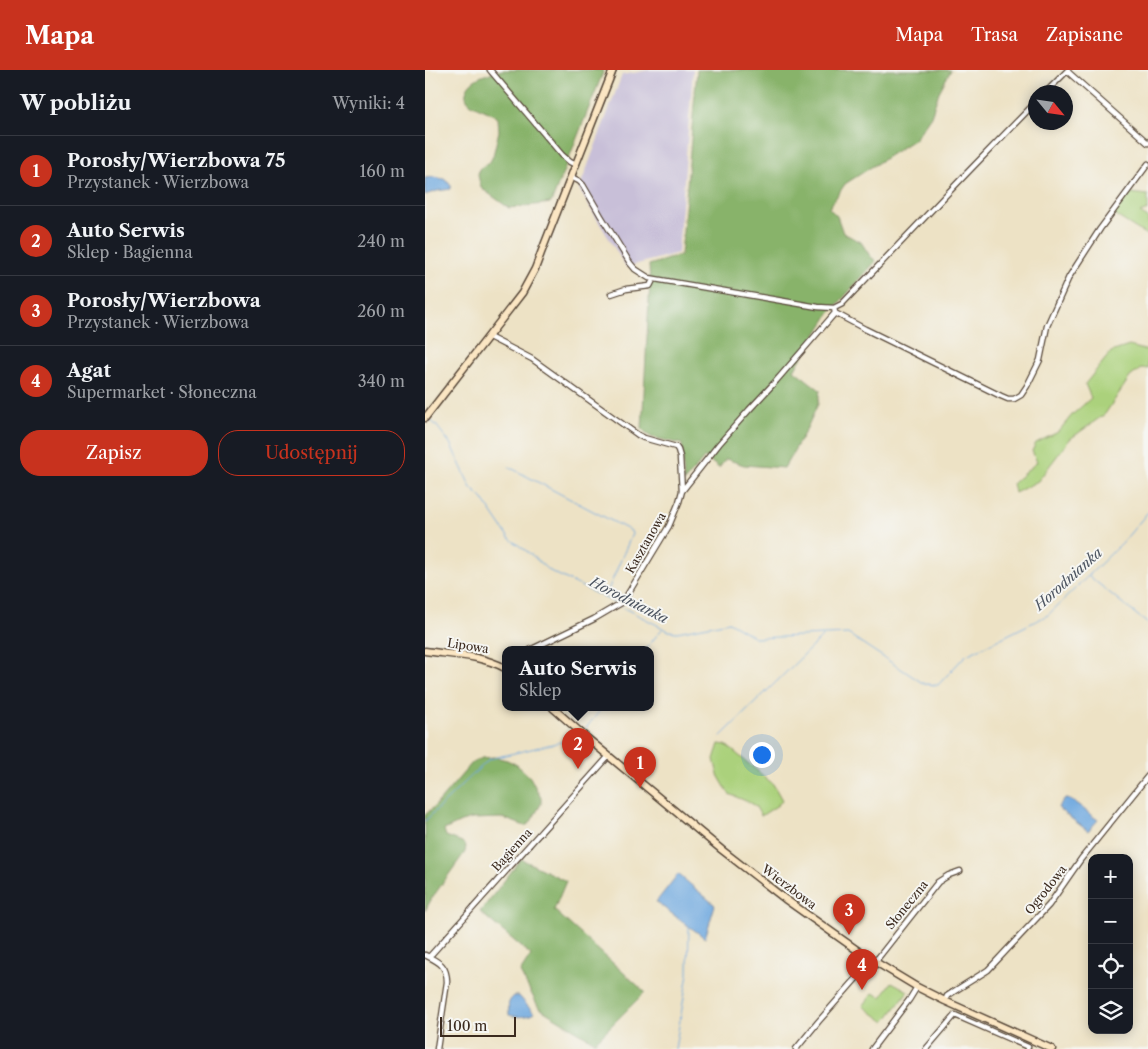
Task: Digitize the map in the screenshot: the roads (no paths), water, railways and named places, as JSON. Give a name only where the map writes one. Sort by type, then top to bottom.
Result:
[{"type":"street","points":[[490,70],[562,155],[576,165]]},
{"type":"street","points":[[425,418],[522,293],[535,269],[613,70]]},
{"type":"street","points":[[1053,85],[1067,70],[1148,143]]},
{"type":"street","points":[[682,491],[835,311],[1028,110]]},
{"type":"street","points":[[571,177],[583,185],[630,263],[641,274],[653,280],[835,311],[865,329],[992,392],[1008,399],[1014,399],[1021,395],[1040,360],[1047,326],[1073,269],[1148,164]]},
{"type":"street","points":[[611,294],[627,289],[650,286],[653,280]]},
{"type":"street","points":[[489,337],[532,359],[638,435],[676,446],[680,457],[682,491]]},
{"type":"street","name":"Kasztanowa","points":[[538,646],[621,603],[669,526],[682,491]]},
{"type":"street","name":"Lipowa","points":[[425,651],[475,658],[502,666]]},
{"type":"street","name":"Wierzbowa","points":[[556,711],[722,850],[785,899],[873,961],[945,1001],[1052,1049]]},
{"type":"street","name":"Bagienna","points":[[427,956],[609,756]]},
{"type":"street","name":"Ogrodowa","points":[[945,1001],[947,996],[988,970],[1049,905],[1081,859],[1148,776]]},
{"type":"street","name":"Słoneczna","points":[[796,1049],[817,1022],[870,963],[878,958],[938,882],[960,871]]},
{"type":"street","points":[[427,956],[443,966],[447,975],[437,1049]]},
{"type":"street","points":[[872,1049],[917,987]]},
{"type":"street","points":[[929,1048],[959,1007]]},
{"type":"street","points":[[955,1015],[1028,1048],[1031,1040]]},
{"type":"water","points":[[425,178],[444,179],[451,185],[451,189],[425,195]]},
{"type":"water","points":[[1065,798],[1098,820],[1088,831],[1060,810],[1058,807]]},
{"type":"water","points":[[678,874],[715,905],[705,938],[656,902]]},
{"type":"water","points":[[514,996],[519,996],[534,1013],[518,1017],[509,1015],[509,1003]]},
{"type":"waterway","name":"Horodnianka","points":[[428,418],[450,443],[471,488],[482,498],[509,538],[548,570],[617,604]]},
{"type":"waterway","points":[[509,467],[631,531],[632,534],[605,597]]},
{"type":"waterway","name":"Horodnianka","points":[[620,606],[669,631],[677,632],[729,622],[756,638],[848,634],[924,684],[938,685],[965,656],[1048,615],[1123,542],[1148,512]]},
{"type":"waterway","points":[[1089,576],[1148,624]]},
{"type":"waterway","points":[[648,646],[662,629]]},
{"type":"waterway","points":[[721,736],[822,637]]},
{"type":"waterway","points":[[586,728],[600,711]]},
{"type":"waterway","points":[[425,821],[489,759],[578,738]]},
{"type":"waterway","points":[[675,1049],[688,974],[689,926]]},
{"type":"place","name":"Auto Serwis","points":[[578,769]]},
{"type":"place","name":"Porosły/Wierzbowa 75","points":[[640,788]]},
{"type":"place","name":"Porosły/Wierzbowa","points":[[849,935]]},
{"type":"place","name":"Agat","points":[[862,990]]}]
